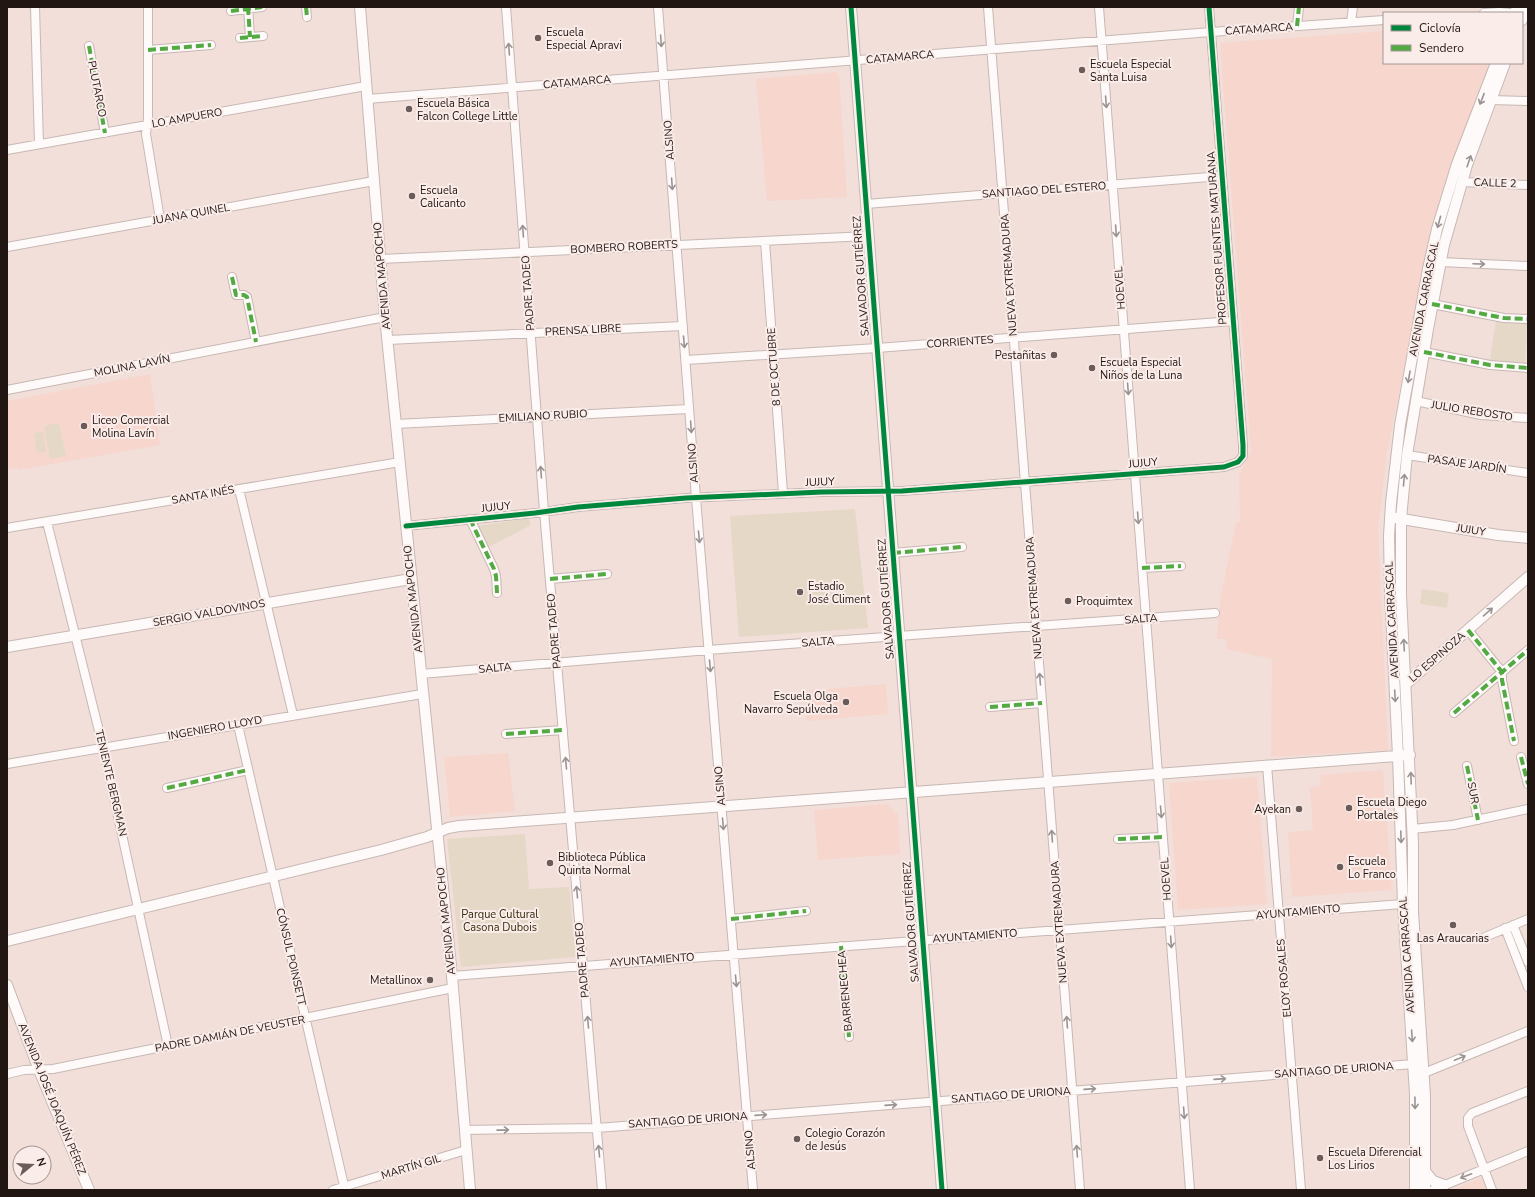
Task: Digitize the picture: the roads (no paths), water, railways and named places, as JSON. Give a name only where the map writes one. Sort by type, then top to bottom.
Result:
[{"type":"main road","name":"AVENIDA MAPOCHO","points":[[360,7],[385,317],[436,833],[452,976],[470,1190]]},
{"type":"main road","name":"SALVADOR GUTIÉRREZ","points":[[850,7],[942,1190]]},
{"type":"main road","name":"AVENIDA CARRASCAL","points":[[1415,1190],[1416,1123],[1414,1064],[1403,904],[1390,580],[1390,517],[1400,425],[1436,236],[1457,164],[1496,64]]},
{"type":"main road","name":"AVENIDA CARRASCAL","points":[[1425,1190],[1424,1073],[1413,912],[1410,755],[1400,565],[1401,519],[1407,455],[1440,262],[1449,224],[1462,182],[1505,64]]},
{"type":"main road","name":"JUJUY","points":[[1390,517],[1498,535],[1528,538]]},
{"type":"main road","name":"SERGIO VALDOVINOS","points":[[7,647],[411,579]]},
{"type":"main road","name":"LO ESPINOZA","points":[[1406,684],[1527,580]]},
{"type":"main road","points":[[7,941],[381,850],[448,828],[459,826],[1410,755]]},
{"type":"main road","name":"AVENIDA JOSÉ JOAQUÍN PÉREZ","points":[[7,985],[89,1190]]},
{"type":"main road","points":[[1425,1171],[1433,1181],[1444,1184]]},
{"type":"street","points":[[35,7],[39,144]]},
{"type":"street","points":[[148,7],[146,134],[160,219]]},
{"type":"street","points":[[231,11],[262,7]]},
{"type":"street","points":[[306,7],[307,17]]},
{"type":"street","name":"PADRE TADEO","points":[[506,7],[544,511],[602,1190]]},
{"type":"street","name":"ALSINO","points":[[658,7],[708,650],[754,1190]]},
{"type":"street","name":"NUEVA EXTREMADURA","points":[[988,7],[1080,1190]]},
{"type":"street","name":"HOEVEL","points":[[1099,7],[1190,1190]]},
{"type":"street","name":"PROFESOR FUENTES MATURANA","points":[[1209,7],[1243,451],[1241,460],[1235,464]]},
{"type":"street","points":[[1297,26],[1299,7]]},
{"type":"street","points":[[1351,22],[1353,7]]},
{"type":"street","points":[[248,8],[250,37]]},
{"type":"street","name":"CATAMARCA","points":[[367,99],[1211,32],[1383,20]]},
{"type":"street","points":[[240,38],[263,36]]},
{"type":"street","points":[[148,50],[211,44]]},
{"type":"street","name":"PLUTARCO","points":[[89,46],[105,133]]},
{"type":"street","name":"LO AMPUERO","points":[[7,150],[366,86]]},
{"type":"street","points":[[1491,100],[1528,101]]},
{"type":"street","name":"SANTIAGO DEL ESTERO","points":[[866,204],[1222,176]]},
{"type":"street","name":"JUANA QUINEL","points":[[7,247],[374,181]]},
{"type":"street","name":"CALLE 2","points":[[1462,182],[1528,185]]},
{"type":"street","name":"BOMBERO ROBERTS","points":[[381,259],[868,236]]},
{"type":"street","name":"8 DE OCTUBRE","points":[[765,241],[783,493]]},
{"type":"street","points":[[1440,262],[1528,266]]},
{"type":"street","points":[[232,278],[236,295],[244,295],[247,297],[256,342]]},
{"type":"street","points":[[1432,304],[1504,318],[1528,319]]},
{"type":"street","name":"MOLINA LAVÍN","points":[[7,390],[385,317]]},
{"type":"street","name":"CORRIENTES","points":[[686,360],[877,348],[1233,321]]},
{"type":"street","name":"PRENSA LIBRE","points":[[388,340],[683,326]]},
{"type":"street","points":[[1424,352],[1490,365],[1528,368]]},
{"type":"street","name":"JULIO REBOSTO","points":[[1416,401],[1481,415],[1528,418]]},
{"type":"street","name":"EMILIANO RUBIO","points":[[396,424],[689,409]]},
{"type":"street","name":"PASAJE JARDÍN","points":[[1407,455],[1528,473]]},
{"type":"street","name":"SANTA INÉS","points":[[7,528],[400,462]]},
{"type":"street","name":"JUJUY","points":[[406,526],[578,507],[696,498],[783,493],[902,491],[1135,474],[1235,464]]},
{"type":"street","points":[[239,489],[293,715]]},
{"type":"street","name":"JUJUY","points":[[470,519],[494,569],[497,593]]},
{"type":"street","name":"TENIENTE BERGMAN","points":[[47,522],[103,747],[168,1046]]},
{"type":"street","name":"SALVADOR GUTIÉRREZ","points":[[893,553],[962,548]]},
{"type":"street","points":[[1142,568],[1181,566]]},
{"type":"street","name":"PADRE TADEO","points":[[550,579],[607,574]]},
{"type":"street","name":"SALTA","points":[[420,674],[708,650],[1215,613]]},
{"type":"street","name":"LO ESPINOZA","points":[[1468,630],[1502,672]]},
{"type":"street","points":[[1454,713],[1528,650]]},
{"type":"street","points":[[1502,672],[1502,680],[1514,741]]},
{"type":"street","name":"INGENIERO LLOYD","points":[[7,764],[422,694]]},
{"type":"street","points":[[990,707],[1042,703]]},
{"type":"street","name":"CÓNSUL POINSETT","points":[[238,725],[344,1188]]},
{"type":"street","points":[[506,734],[563,730]]},
{"type":"street","points":[[1522,758],[1528,784]]},
{"type":"street","name":"ELOY ROSALES","points":[[1267,765],[1301,1190]]},
{"type":"street","name":"SUR","points":[[1467,766],[1478,820]]},
{"type":"street","points":[[167,788],[248,770]]},
{"type":"street","points":[[1412,829],[1439,827],[1528,809]]},
{"type":"street","points":[[1118,839],[1163,837]]},
{"type":"street","name":"AYUNTAMIENTO","points":[[452,976],[923,939],[1403,904]]},
{"type":"street","points":[[731,919],[806,912]]},
{"type":"street","points":[[1485,937],[1528,919]]},
{"type":"street","points":[[1514,925],[1528,961],[1519,964]]},
{"type":"street","points":[[1505,928],[1528,987]]},
{"type":"street","name":"BARRENECHEA","points":[[841,946],[848,1037]]},
{"type":"street","name":"PADRE DAMIÁN DE VEUSTER","points":[[7,1074],[24,1070],[53,1070],[453,988]]},
{"type":"street","points":[[1424,1073],[1528,1031]]},
{"type":"street","name":"SANTIAGO DE URIONA","points":[[464,1130],[597,1128],[1414,1064]]},
{"type":"street","points":[[1492,1190],[1468,1126],[1468,1118],[1475,1112],[1528,1091]]},
{"type":"street","name":"MARTÍN GIL","points":[[333,1190],[344,1188],[466,1150]]},
{"type":"street","points":[[1433,1190],[1444,1184],[1528,1152]]},
{"type":"place","name":"Escuela Especial Apravi","points":[[538,38]]},
{"type":"place","name":"Escuela Especial Santa Luisa","points":[[1082,70]]},
{"type":"place","name":"Escuela Básica Falcon College Little","points":[[409,109]]},
{"type":"place","name":"Escuela Calicanto","points":[[412,196]]},
{"type":"place","name":"Pestañitas","points":[[1054,355]]},
{"type":"place","name":"Escuela Especial Niños de la Luna","points":[[1092,368]]},
{"type":"place","name":"Liceo Comercial Molina Lavín","points":[[84,426]]},
{"type":"place","name":"Estadio José Climent","points":[[800,592]]},
{"type":"place","name":"Proquimtex","points":[[1068,601]]},
{"type":"place","name":"Escuela Olga Navarro Sepúlveda","points":[[846,702]]},
{"type":"place","name":"Escuela Diego Portales","points":[[1349,808]]},
{"type":"place","name":"Ayekan","points":[[1299,809]]},
{"type":"place","name":"Biblioteca Pública Quinta Normal","points":[[550,863]]},
{"type":"place","name":"Escuela Lo Franco","points":[[1340,867]]},
{"type":"place","name":"Las Araucarias","points":[[1453,925]]},
{"type":"place","name":"Metallinox","points":[[430,980]]},
{"type":"place","name":"Colegio Corazón de Jesús","points":[[797,1139]]},
{"type":"place","name":"Escuela Diferencial Los Lirios","points":[[1320,1158]]},
{"type":"park label","name":"Parque Cultural Casona Dubois","points":[[500,920]]}]
